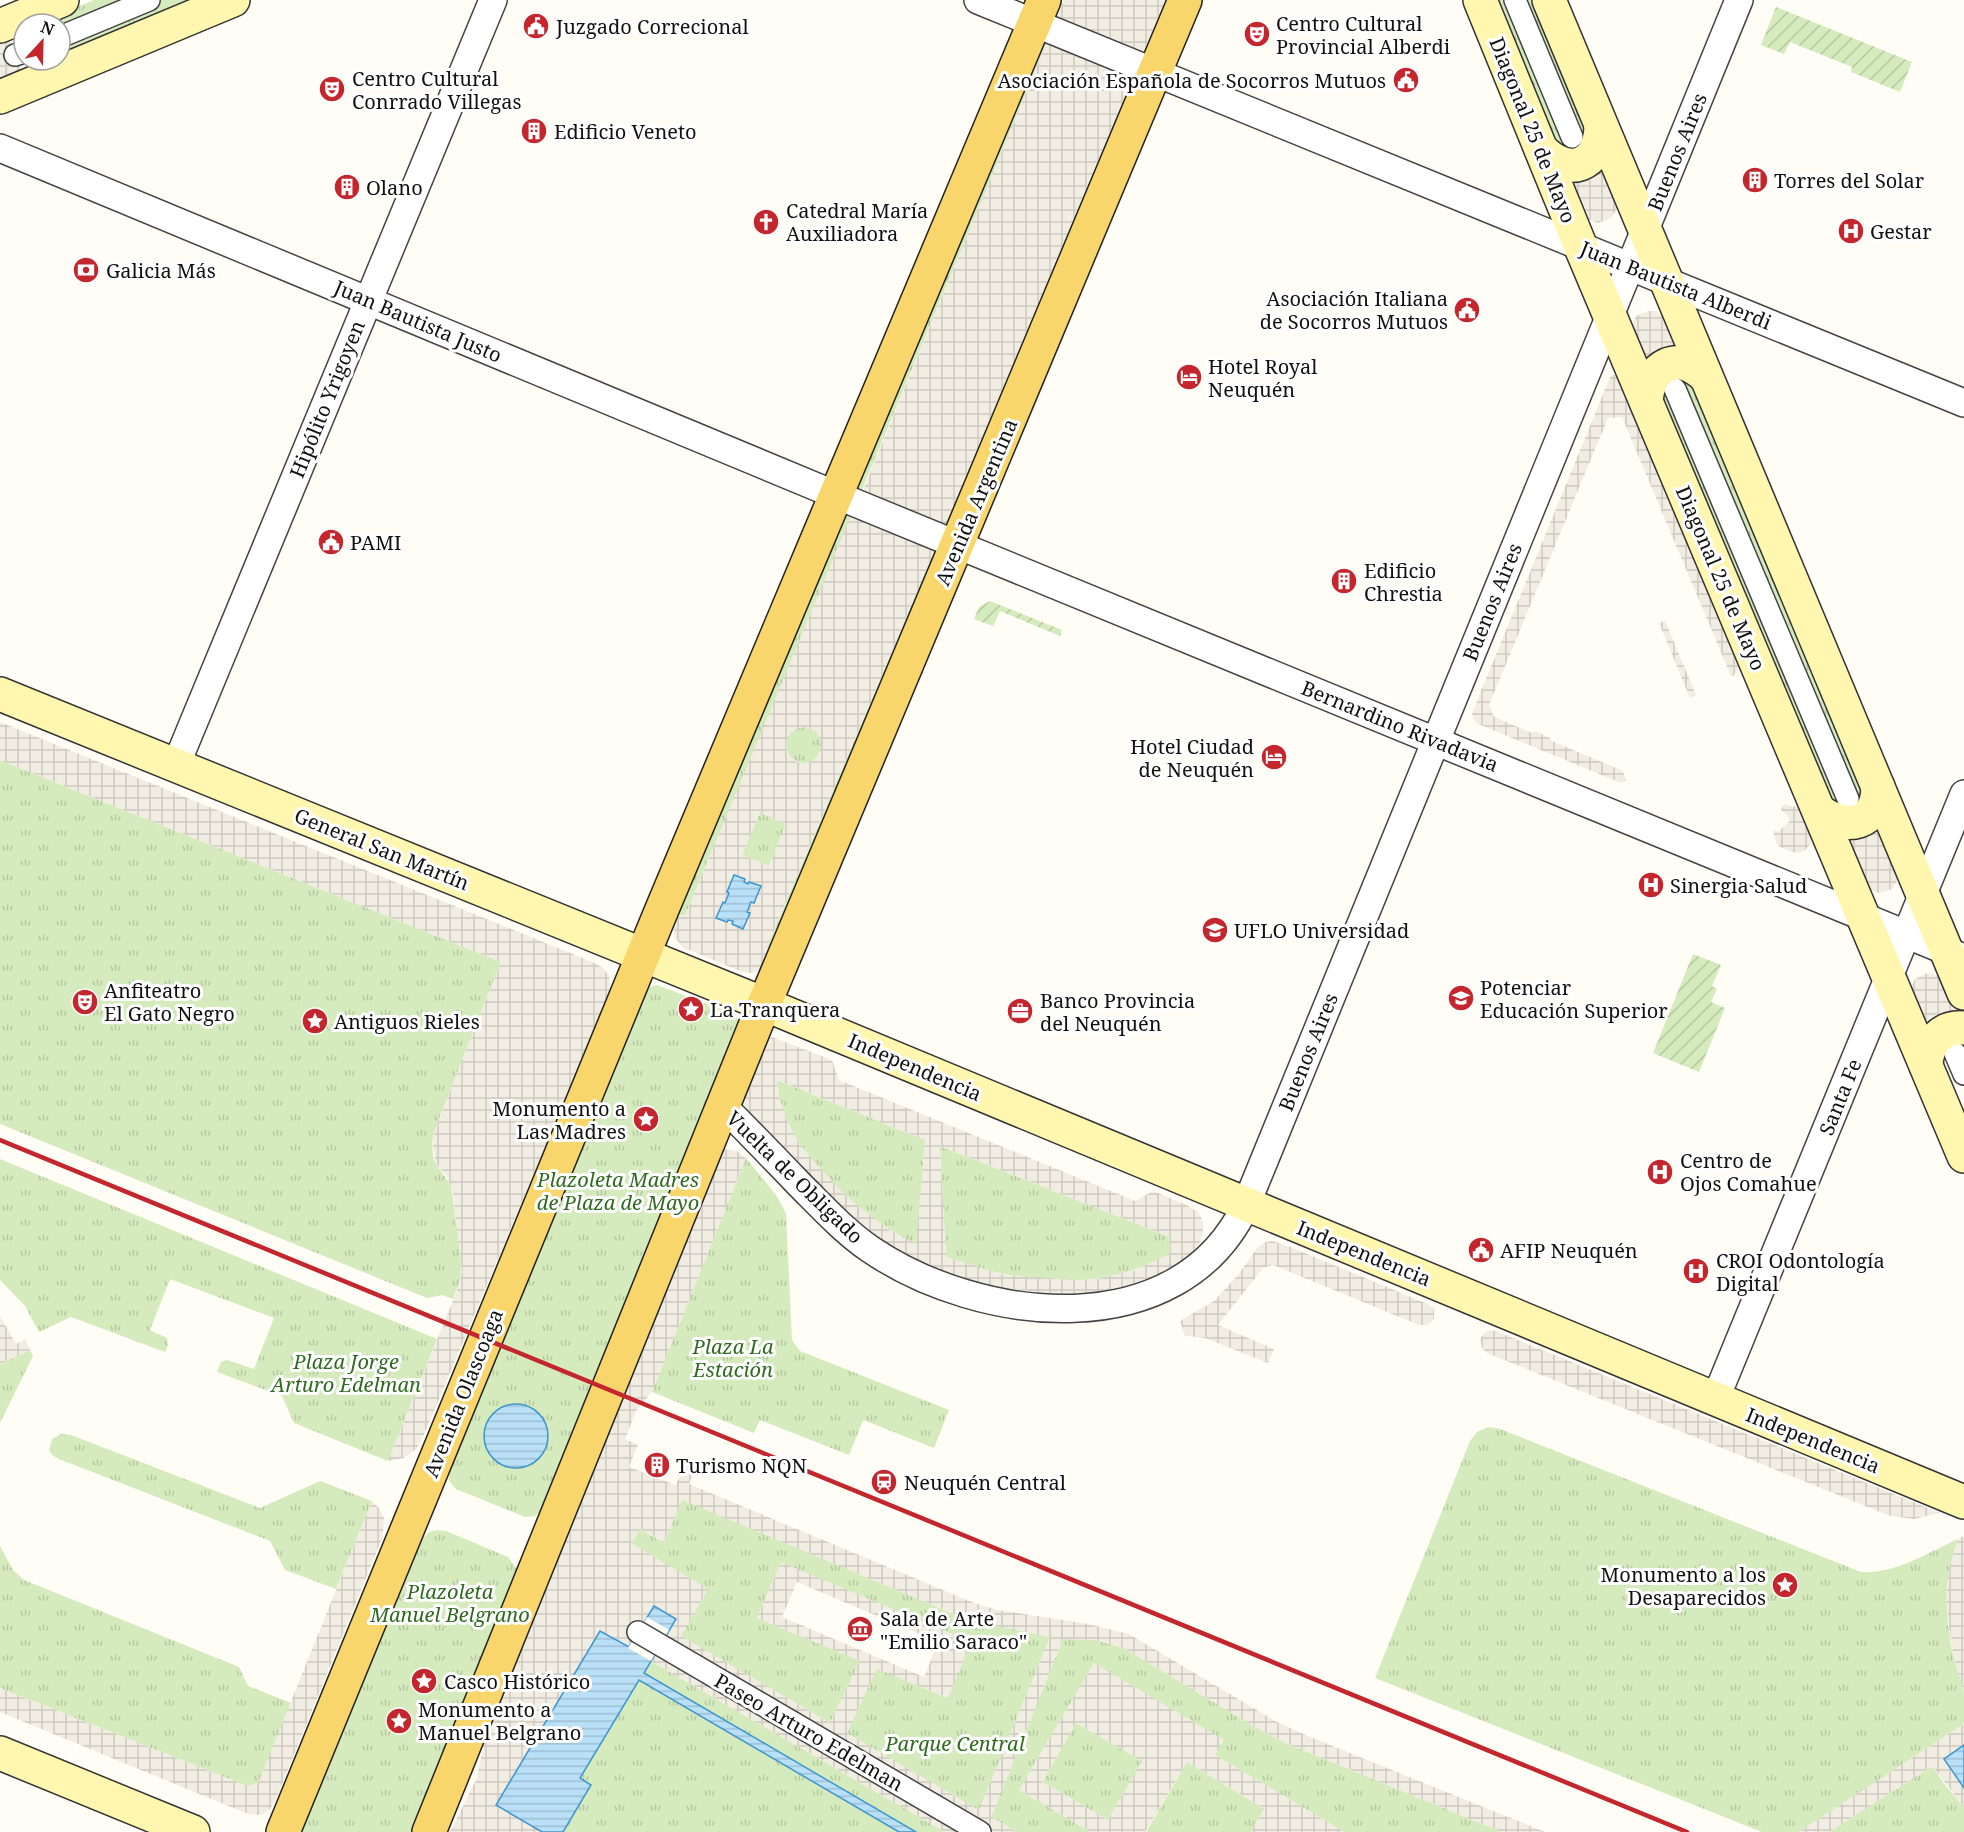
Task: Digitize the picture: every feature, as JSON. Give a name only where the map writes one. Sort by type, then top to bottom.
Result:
[{"type":"main road","points":[[1,26],[62,0]]},
{"type":"main road","points":[[13,74],[233,0]]},
{"type":"main road","name":"Avenida Argentina","points":[[764,1004],[1185,0]]},
{"type":"main road","name":"Diagonal 25 de Mayo","points":[[1480,0],[1610,315],[1661,395],[1819,811],[1889,978],[1948,1048],[1964,1156]]},
{"type":"main road","points":[[1549,0],[1587,132],[1645,231],[1923,894],[1955,955],[1964,993]]},
{"type":"main road","points":[[643,955],[1039,11]]},
{"type":"main road","points":[[1541,149],[1550,159],[1560,164],[1578,165],[1595,155],[1601,139],[1587,132]]},
{"type":"main road","points":[[1661,395],[1650,382],[1655,373],[1664,366],[1673,363],[1692,365],[1706,377]]},
{"type":"main road","name":"General San Martín","points":[[0,694],[764,1004]]},
{"type":"main road","points":[[1819,811],[1835,821],[1844,823],[1864,819],[1872,812],[1876,804],[1878,787]]},
{"type":"main road","name":"Avenida Olascoaga","points":[[283,1832],[643,955]]},
{"type":"main road","points":[[429,1832],[764,1004]]},
{"type":"main road","name":"Independencia","points":[[764,1004],[1964,1502]]},
{"type":"main road","points":[[0,1753],[193,1832]]},
{"type":"street","points":[[72,32],[149,0]]},
{"type":"street","name":"Hipólito Yrigoyen","points":[[176,765],[493,0]]},
{"type":"street","name":"Juan Bautista Alberdi","points":[[978,0],[1039,11],[1155,72],[1964,403]]},
{"type":"street","points":[[1515,0],[1587,132]]},
{"type":"street","name":"Buenos Aires","points":[[1246,1204],[1739,0]]},
{"type":"street","name":"Juan Bautista Justo","points":[[0,148],[836,495]]},
{"type":"street","points":[[1661,395],[1848,798]]},
{"type":"street","name":"Bernardino Rivadavia","points":[[836,495],[1955,955]]},
{"type":"street","name":"Santa Fe","points":[[1715,1400],[1964,794]]},
{"type":"street","points":[[1948,1048],[1964,1074]]},
{"type":"street","name":"Vuelta de Obligado","points":[[723,1106],[832,1217],[870,1249],[928,1280],[990,1301],[1054,1309],[1111,1304],[1141,1298],[1179,1280],[1201,1264],[1228,1237],[1246,1204]]},
{"type":"street","name":"Paseo Arturo Edelman","points":[[638,1632],[980,1832]]},
{"type":"green space","points":[[94,0],[202,0],[72,54],[72,12],[65,12]]},
{"type":"green space","points":[[1492,0],[1537,0],[1591,130],[1552,145]]},
{"type":"green space","points":[[1776,7],[1912,62],[1900,92],[1851,72],[1852,67],[1790,42],[1784,54],[1761,45]]},
{"type":"green space","points":[[1042,38],[1048,41],[862,490],[855,487]]},
{"type":"green space","points":[[1134,76],[1140,79],[951,527],[946,525]]},
{"type":"green space","points":[[1694,381],[1867,791],[1829,806],[1656,397]]},
{"type":"green space","points":[[844,513],[852,516],[685,916],[678,914]]},
{"type":"green space","points":[[935,550],[941,552],[773,952],[766,949]]},
{"type":"green space","points":[[990,601],[1062,630],[1060,636],[1000,611],[993,626],[974,619],[979,607]]},
{"type":"green space","points":[[804,727],[817,732],[822,745],[817,758],[804,763],[791,758],[786,745],[791,732]]},
{"type":"green space","points":[[0,760],[501,962],[432,1141],[436,1164],[451,1185],[462,1264],[460,1281],[453,1299],[442,1295],[427,1298],[0,1124]]},
{"type":"green space","points":[[760,812],[786,824],[769,866],[742,855]]},
{"type":"green space","points":[[1693,954],[1721,965],[1712,986],[1717,989],[1711,1002],[1725,1008],[1699,1072],[1653,1053]]},
{"type":"green space","name":"Plazoleta Madres de Plaza de Mayo","points":[[657,985],[734,1014],[739,1022],[739,1031],[543,1510],[535,1516],[525,1517],[456,1489],[449,1481],[448,1471],[647,988]]},
{"type":"green space","points":[[777,1080],[925,1140],[917,1245],[871,1217],[826,1178],[807,1155],[792,1131],[781,1105]]},
{"type":"green space","points":[[940,1146],[1170,1237],[1171,1253],[1144,1266],[1117,1275],[1060,1280],[1002,1274],[946,1257]]},
{"type":"green space","name":"Plaza La Estación","points":[[746,1158],[776,1195],[786,1213],[792,1340],[800,1351],[949,1410],[934,1448],[863,1420],[849,1455],[760,1420],[754,1433],[652,1392]]},
{"type":"green space","name":"Plaza Jorge Arturo Edelman","points":[[0,1159],[437,1339],[388,1461],[294,1423],[282,1396],[217,1372],[221,1362],[227,1360],[254,1369],[274,1318],[170,1279],[150,1330],[167,1338],[168,1345],[165,1352],[71,1317],[39,1332],[25,1306],[0,1280]]},
{"type":"green space","points":[[30,1350],[33,1356],[0,1423],[0,1364]]},
{"type":"green space","points":[[1488,1427],[1500,1429],[1861,1572],[1887,1570],[1899,1566],[1958,1539],[1950,1569],[1947,1610],[1953,1655],[1964,1691],[1964,1724],[1799,1832],[1762,1832],[1375,1678],[1470,1441],[1477,1432]]},
{"type":"green space","points":[[61,1434],[71,1435],[260,1508],[320,1481],[372,1501],[336,1589],[285,1570],[270,1541],[59,1459],[49,1450],[52,1439]]},
{"type":"green space","name":"Parque Central","points":[[682,1499],[954,1614],[1050,1637],[979,1811],[846,1733],[877,1668],[947,1698],[971,1642],[781,1563],[757,1618],[861,1661],[830,1723],[680,1636],[631,1543],[640,1529],[664,1543]]},
{"type":"green space","name":"Plazoleta Manuel Belgrano","points":[[446,1531],[508,1557],[516,1568],[516,1575],[411,1832],[301,1832],[417,1545],[429,1532]]},
{"type":"green space","points":[[0,1546],[13,1570],[24,1580],[239,1667],[248,1686],[291,1703],[259,1783],[247,1786],[0,1688]]},
{"type":"green space","name":"Parque Central","points":[[1063,1639],[1095,1640],[1124,1648],[1255,1727],[1288,1744],[1502,1832],[1344,1832],[1215,1755],[1223,1740],[1094,1664],[1019,1790],[1091,1832],[1016,1832],[991,1817]]},
{"type":"green space","points":[[651,1661],[945,1832],[916,1832],[643,1673]]},
{"type":"green space","points":[[639,1680],[899,1832],[563,1832],[591,1785],[580,1778]]},
{"type":"green space","points":[[1076,1723],[1143,1761],[1108,1820],[1042,1782]]},
{"type":"green space","points":[[1187,1762],[1265,1809],[1251,1832],[1146,1832]]},
{"type":"green space","points":[[1932,1766],[1964,1807],[1964,1832],[1829,1832]]},
{"type":"shaded area","points":[[1064,0],[1165,0],[946,524],[951,527],[935,550],[766,949],[773,952],[762,969],[752,973],[742,972],[682,947],[674,936],[674,922],[678,914],[685,916],[851,516],[855,487],[863,490]],"holes":[[[803,727],[815,731],[821,741],[817,757],[808,763],[796,762],[787,754],[786,742],[792,731]],[[760,813],[786,824],[769,866],[742,855]]]},
{"type":"shaded area","points":[[7,36],[12,48],[12,72],[22,72],[23,74],[0,84],[0,39]]},
{"type":"shaded area","points":[[1591,130],[1618,207],[1611,218],[1598,223],[1585,218],[1552,145]]},
{"type":"shaded area","points":[[1655,311],[1667,318],[1694,381],[1656,397],[1630,329],[1636,316]]},
{"type":"shaded area","points":[[1611,375],[1619,378],[1740,664],[1734,676],[1731,676],[1622,417],[1608,418],[1489,705],[1494,717],[1532,733],[1535,731],[1552,741],[1623,771],[1626,781],[1621,783],[1478,724],[1472,713]]},
{"type":"shaded area","points":[[1665,621],[1696,695],[1690,698],[1659,623]]},
{"type":"shaded area","points":[[0,722],[595,963],[609,976],[608,997],[423,1437],[416,1449],[404,1458],[388,1461],[458,1288],[462,1272],[453,1193],[448,1178],[436,1164],[432,1141],[501,962],[0,760]]},
{"type":"shaded area","points":[[1867,791],[1899,878],[1892,889],[1879,893],[1866,889],[1829,806]]},
{"type":"shaded area","points":[[1784,804],[1800,808],[1812,835],[1811,844],[1804,851],[1797,853],[1790,851],[1776,843],[1773,830],[1778,832],[1790,821],[1781,810]]},
{"type":"shaded area","points":[[1927,973],[1940,976],[1949,986],[1964,1022],[1964,1049],[1936,1061],[1909,992],[1915,979]]},
{"type":"shaded area","points":[[772,1037],[832,1060],[839,1080],[1135,1201],[1153,1191],[1187,1205],[1199,1213],[1203,1222],[1200,1242],[1191,1255],[1176,1268],[1126,1288],[1063,1295],[997,1287],[940,1271],[913,1259],[871,1234],[852,1219],[748,1111],[743,1097],[765,1041]],"holes":[[[777,1080],[925,1140],[916,1244],[888,1229],[856,1204],[810,1157],[788,1123],[777,1091]],[[940,1146],[1170,1237],[1170,1253],[1136,1270],[1096,1279],[1074,1280],[1005,1275],[946,1257]]]},
{"type":"shaded area","points":[[720,1150],[737,1151],[746,1158],[652,1392],[636,1411],[625,1439],[638,1445],[629,1467],[676,1485],[685,1463],[696,1467],[689,1484],[974,1603],[998,1610],[1088,1624],[1129,1634],[1277,1722],[1545,1832],[1502,1832],[1288,1744],[1255,1727],[1124,1648],[1095,1640],[1063,1639],[991,1817],[1016,1832],[945,1832],[651,1661],[676,1619],[654,1606],[628,1648],[600,1631],[497,1805],[542,1832],[450,1832],[477,1778],[485,1736]],"holes":[[[682,1500],[954,1614],[980,1623],[1050,1637],[979,1810],[847,1733],[877,1669],[948,1698],[971,1642],[781,1562],[757,1618],[860,1661],[830,1723],[681,1636],[708,1589],[631,1543],[640,1529],[664,1543]],[[797,1582],[938,1642],[924,1677],[782,1617]]]},
{"type":"shaded area","points":[[1272,1241],[1428,1304],[1434,1309],[1434,1319],[1428,1325],[1419,1325],[1273,1265],[1263,1268],[1218,1325],[1274,1349],[1268,1363],[1205,1338],[1185,1336],[1180,1321],[1214,1301],[1238,1275],[1257,1248]]},
{"type":"shaded area","points":[[0,1316],[16,1344],[25,1339],[30,1350],[0,1364]]},
{"type":"shaded area","points":[[1490,1330],[1940,1513],[1914,1519],[1890,1516],[1487,1353],[1482,1348],[1480,1340],[1484,1333]]},
{"type":"shaded area","points":[[372,1501],[384,1518],[383,1536],[276,1799],[265,1813],[248,1814],[0,1712],[0,1688],[247,1786],[258,1783]]},
{"type":"shaded area","points":[[1964,1536],[1964,1691],[1953,1655],[1946,1590],[1949,1569],[1958,1539]]},
{"type":"shaded area","points":[[1094,1663],[1224,1740],[1215,1755],[1344,1832],[1251,1832],[1264,1808],[1187,1762],[1145,1832],[1091,1832],[1019,1790]],"holes":[[[1076,1723],[1142,1761],[1108,1820],[1042,1782]]]},
{"type":"shaded area","points":[[1964,1724],[1964,1745],[1945,1759],[1964,1788],[1964,1807],[1932,1766],[1829,1832],[1799,1832]]},
{"type":"water","points":[[734,875],[745,879],[744,882],[748,884],[749,882],[761,886],[754,903],[751,902],[747,912],[750,913],[743,929],[732,924],[733,921],[728,920],[727,922],[716,918],[723,902],[725,903]]},
{"type":"water","points":[[516,1404],[534,1410],[542,1418],[548,1436],[542,1454],[534,1462],[516,1468],[498,1462],[490,1454],[484,1436],[490,1418],[498,1410]]},
{"type":"water","points":[[654,1606],[676,1619],[644,1673],[916,1832],[899,1832],[639,1680],[580,1778],[591,1785],[563,1832],[542,1832],[496,1805],[600,1631],[629,1647]]},
{"type":"water","points":[[1964,1745],[1964,1788],[1944,1759]]},
{"type":"pier","points":[[647,1617],[669,1630],[651,1661],[628,1648]]},
{"type":"railway","points":[[0,1140],[1687,1832]]},
{"type":"place","name":"Juzgado Correcional","points":[[536,26]]},
{"type":"place","name":"Centro Cultural Provincial Alberdi","points":[[1257,34]]},
{"type":"place","name":"Asociación Española de Socorros Mutuos","points":[[1406,80]]},
{"type":"place","name":"Centro Cultural Conrrado Villegas","points":[[332,89]]},
{"type":"place","name":"Edificio Veneto","points":[[534,131]]},
{"type":"place","name":"Torres del Solar","points":[[1755,180]]},
{"type":"place","name":"Olano","points":[[347,187]]},
{"type":"place","name":"Catedral María Auxiliadora","points":[[766,222]]},
{"type":"place","name":"Gestar","points":[[1851,231]]},
{"type":"place","name":"Galicia Más","points":[[86,270]]},
{"type":"place","name":"Asociación Italiana de Socorros Mutuos","points":[[1467,310]]},
{"type":"place","name":"Hotel Royal Neuquén","points":[[1189,377]]},
{"type":"place","name":"PAMI","points":[[331,542]]},
{"type":"place","name":"Edificio Chrestia","points":[[1344,581]]},
{"type":"place","name":"Hotel Ciudad de Neuquén","points":[[1274,757]]},
{"type":"place","name":"Sinergia Salud","points":[[1651,885]]},
{"type":"place","name":"UFLO Universidad","points":[[1215,930]]},
{"type":"place","name":"Potenciar Educación Superior","points":[[1461,998]]},
{"type":"place","name":"Anfiteatro El Gato Negro","points":[[85,1002]]},
{"type":"place","name":"La Tranquera","points":[[691,1009]]},
{"type":"place","name":"Banco Provincia del Neuquén","points":[[1020,1011]]},
{"type":"place","name":"Antiguos Rieles","points":[[315,1021]]},
{"type":"place","name":"Monumento a Las Madres","points":[[646,1119]]},
{"type":"place","name":"Centro de Ojos Comahue","points":[[1660,1172]]},
{"type":"place","name":"AFIP Neuquén","points":[[1481,1250]]},
{"type":"place","name":"CROI Odontología Digital","points":[[1696,1271]]},
{"type":"place","name":"Turismo NQN","points":[[657,1465]]},
{"type":"place","name":"Neuquén Central","points":[[884,1482]]},
{"type":"place","name":"Monumento a los Desaparecidos","points":[[1785,1585]]},
{"type":"place","name":"Sala de Arte \"Emilio Saraco\"","points":[[860,1629]]},
{"type":"place","name":"Casco Histórico","points":[[424,1681]]},
{"type":"place","name":"Monumento a Manuel Belgrano","points":[[399,1721]]}]
